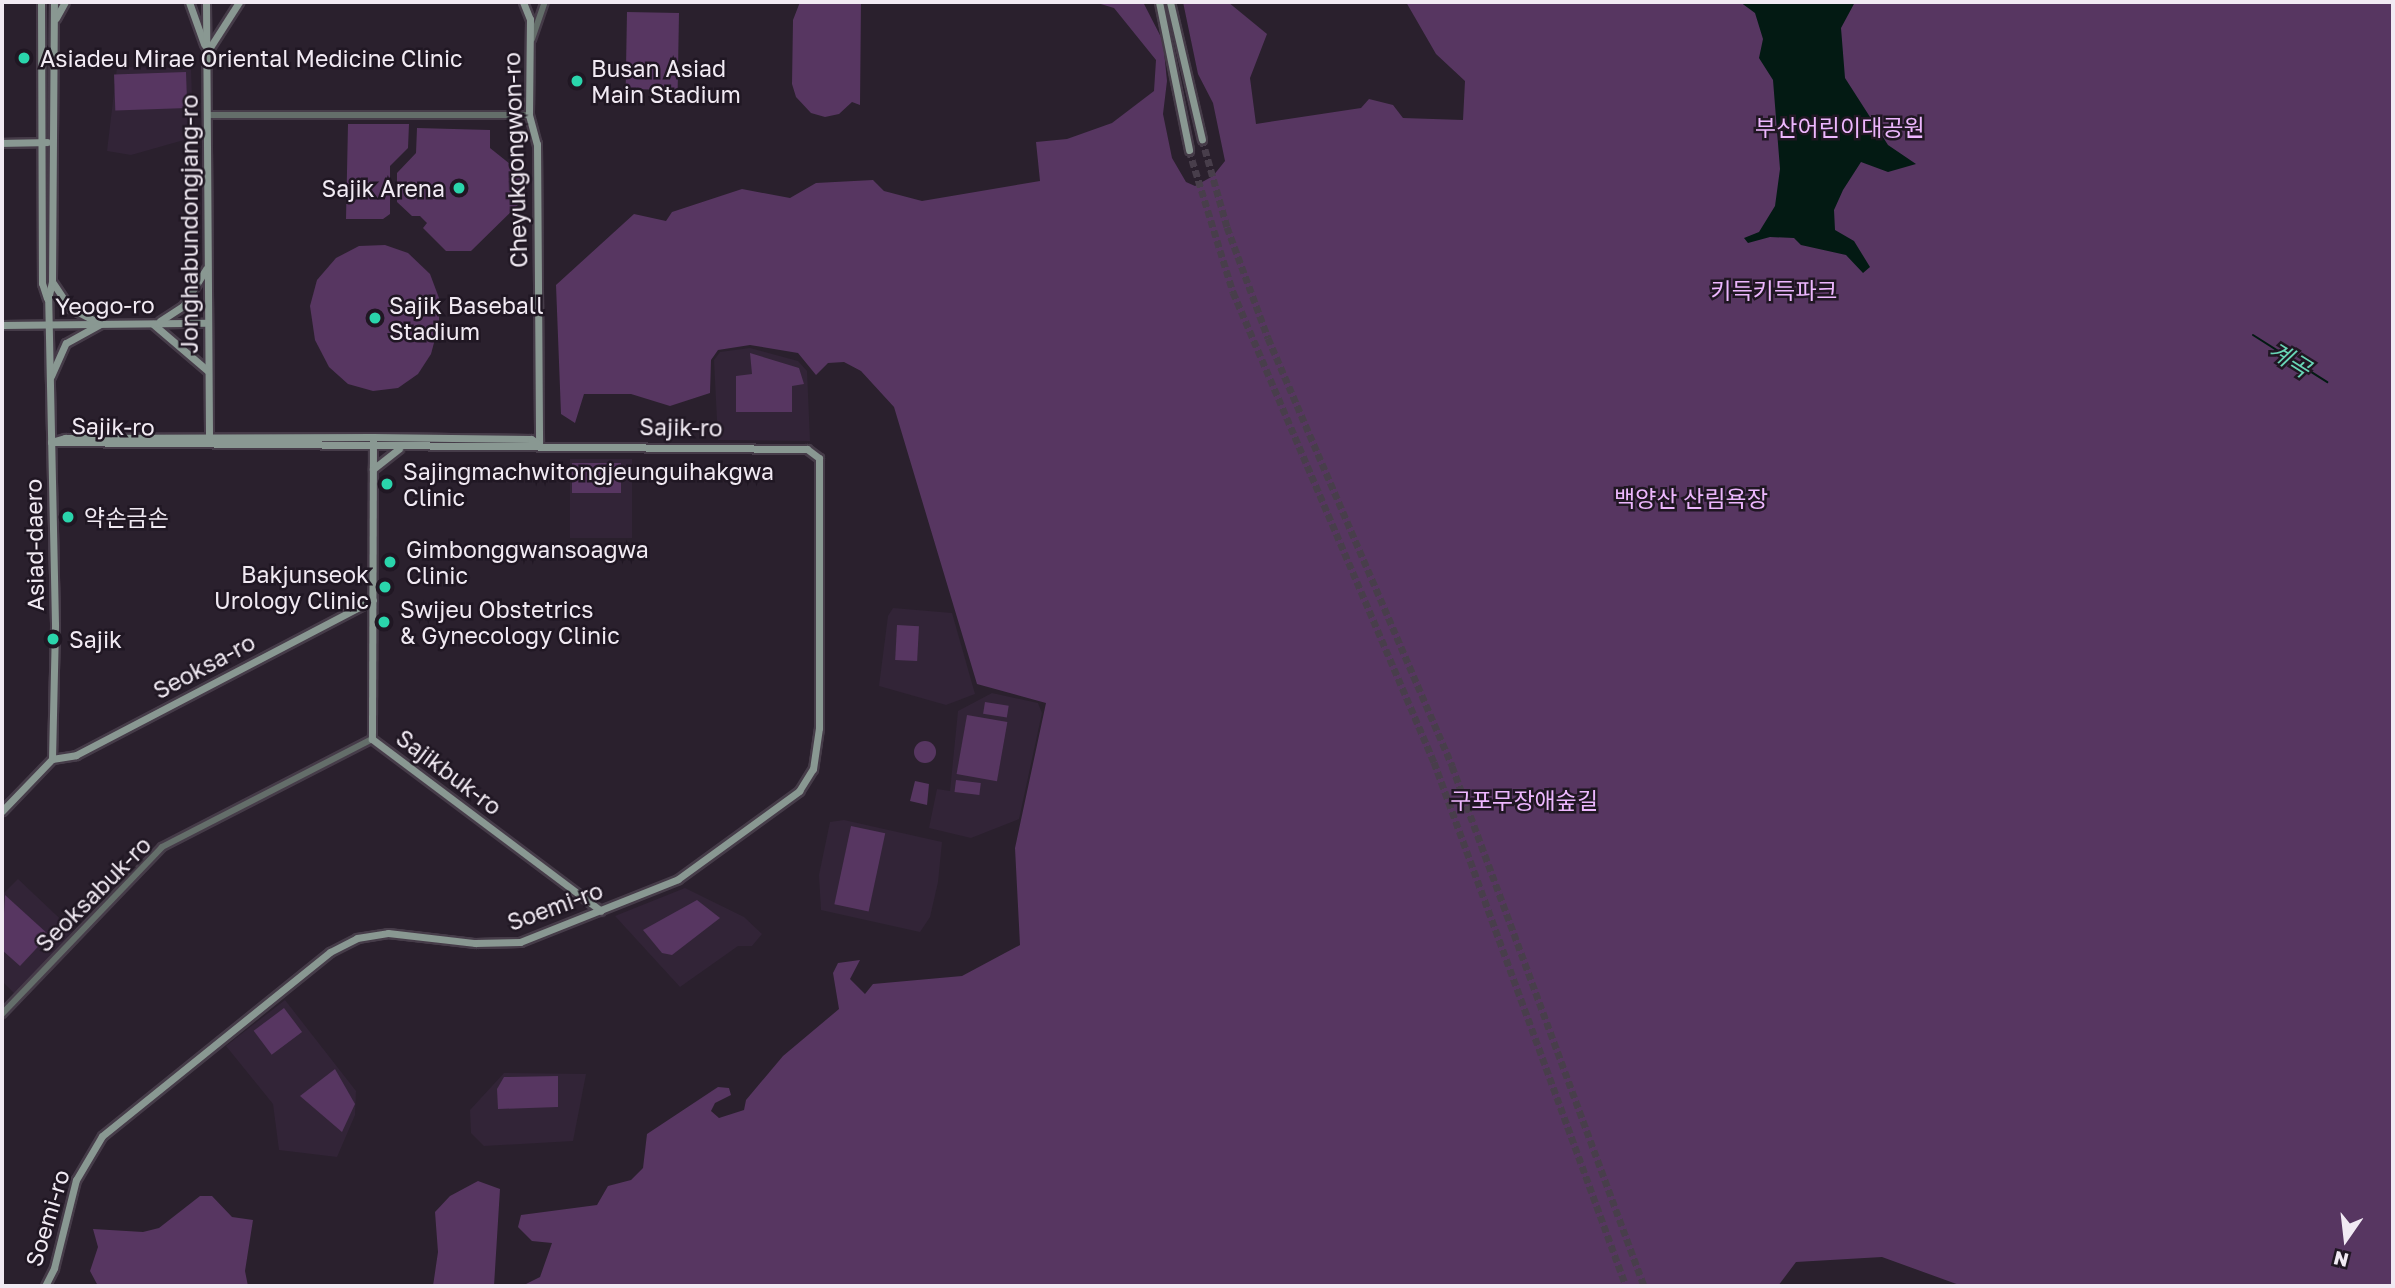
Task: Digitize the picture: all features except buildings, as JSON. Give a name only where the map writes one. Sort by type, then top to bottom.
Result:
[{"type":"main road","points":[[36,2],[41,24]]},
{"type":"main road","name":"Asiad-daero","points":[[41,2],[42,283],[48,299]]},
{"type":"main road","name":"Asiad-daero","points":[[52,759],[55,624],[48,299],[52,282],[54,2]]},
{"type":"main road","points":[[54,25],[65,2]]},
{"type":"main road","points":[[189,2],[207,52]]},
{"type":"main road","name":"Jonghabundongjang-ro","points":[[206,2],[209,446]]},
{"type":"main road","points":[[207,52],[239,2]]},
{"type":"main road","name":"Cheyukgongwon-ro","points":[[523,2],[530,19],[529,115],[537,144],[539,444]]},
{"type":"main road","points":[[1160,2],[1189,150]]},
{"type":"main road","points":[[1170,2],[1202,139]]},
{"type":"main road","points":[[2,143],[52,142]]},
{"type":"main road","points":[[207,265],[183,306],[153,323],[208,371]]},
{"type":"main road","points":[[52,282],[70,308],[101,323]]},
{"type":"main road","points":[[48,387],[66,343],[101,323]]},
{"type":"main road","name":"Yeogo-ro","points":[[2,325],[208,323]]},
{"type":"main road","name":"Sajik-ro","points":[[51,442],[65,438],[373,437],[531,439],[539,444]]},
{"type":"main road","name":"Sajikbuk-ro","points":[[373,437],[372,739],[601,911]]},
{"type":"main road","name":"Sajik-ro","points":[[51,442],[209,446],[407,447],[539,444],[807,449],[819,458]]},
{"type":"main road","points":[[373,470],[384,457],[407,447]]},
{"type":"main road","name":"Soemi-ro","points":[[45,1286],[54,1268],[76,1180],[102,1136],[330,952],[357,938],[388,933],[510,944],[601,911],[697,867],[793,796],[813,769],[819,738],[819,458]]},
{"type":"main road","name":"Seoksa-ro","points":[[52,759],[76,755],[373,600]]},
{"type":"main road","points":[[357,609],[373,618]]},
{"type":"main road","points":[[2,811],[52,759]]},
{"type":"street","points":[[531,45],[544,2]]},
{"type":"street","points":[[208,115],[529,115]]},
{"type":"street","name":"Seoksabuk-ro","points":[[2,1014],[162,847],[372,739]]},
{"type":"shaded area","points":[[1740,2],[1855,2],[1841,28],[1845,78],[1888,145],[1916,164],[1888,172],[1861,162],[1843,190],[1834,210],[1835,230],[1854,241],[1870,267],[1863,273],[1846,255],[1801,245],[1794,238],[1770,237],[1748,243],[1744,238],[1759,232],[1775,206],[1780,169],[1773,80],[1759,58],[1763,39],[1755,13]]},
{"type":"shaded area","points":[[117,67],[191,68],[193,126],[184,127],[184,140],[131,155],[107,151]]},
{"type":"shaded area","points":[[750,348],[798,361],[807,371],[810,441],[718,440],[714,360],[720,352]]},
{"type":"shaded area","points":[[570,459],[632,459],[632,538],[570,538]]},
{"type":"shaded area","points":[[893,608],[952,613],[975,694],[946,705],[879,686],[888,616]]},
{"type":"shaded area","points":[[992,693],[1038,703],[1042,713],[1019,819],[971,838],[929,828],[937,789],[950,791],[958,711]]},
{"type":"shaded area","points":[[844,820],[942,842],[938,882],[930,917],[920,932],[821,910],[819,875],[830,822]]},
{"type":"shaded area","points":[[18,879],[73,931],[16,995],[2,981],[2,895]]},
{"type":"shaded area","points":[[685,888],[744,917],[762,934],[752,946],[738,946],[680,987],[615,916]]},
{"type":"shaded area","points":[[285,1000],[356,1091],[355,1115],[337,1157],[279,1150],[273,1104],[226,1046]]},
{"type":"shaded area","points":[[504,1073],[586,1074],[573,1141],[484,1146],[471,1133],[470,1110]]},
{"type":"green space","points":[[800,2],[861,2],[860,105],[852,102],[839,114],[825,117],[811,113],[796,97],[792,84],[793,20]]},
{"type":"green space","name":"구포무장애숲길","points":[[1094,2],[1143,2],[1163,41],[1167,81],[1163,114],[1172,158],[1186,182],[1195,186],[1213,176],[1225,161],[1213,103],[1198,74],[1183,2],[1228,2],[1267,34],[1250,78],[1256,124],[1361,108],[1369,99],[1393,105],[1403,118],[1463,120],[1465,81],[1436,54],[1406,2],[2393,2],[2393,1286],[1962,1286],[1882,1257],[1796,1262],[1778,1286],[522,1286],[540,1277],[552,1243],[532,1241],[518,1227],[521,1215],[597,1205],[608,1186],[631,1180],[643,1168],[647,1134],[718,1087],[729,1088],[731,1095],[715,1103],[711,1111],[719,1118],[744,1110],[746,1100],[783,1056],[839,1009],[833,973],[838,963],[860,960],[850,979],[865,994],[873,984],[962,976],[1020,945],[1015,848],[1046,703],[977,684],[894,407],[861,371],[844,362],[828,363],[816,375],[798,353],[750,345],[718,350],[711,360],[710,393],[670,406],[631,394],[584,394],[575,423],[561,414],[556,285],[634,214],[666,221],[672,212],[742,189],[790,198],[816,183],[873,180],[884,191],[922,201],[1040,181],[1036,142],[1067,139],[1112,123],[1154,91],[1156,60],[1114,8]]},
{"type":"green space","points":[[627,12],[679,13],[678,90],[626,89]]},
{"type":"green space","points":[[186,72],[187,108],[115,110],[114,75]]},
{"type":"green space","points":[[348,124],[409,124],[408,148],[390,166],[390,214],[383,219],[346,219]]},
{"type":"green space","points":[[417,128],[490,130],[490,148],[524,175],[523,200],[471,251],[446,251],[423,228],[427,223],[420,216],[412,216],[397,202],[397,173],[416,153]]},
{"type":"green space","name":"Sajik Baseball Stadium","points":[[385,245],[408,253],[430,274],[439,298],[439,324],[431,354],[418,374],[398,388],[373,391],[348,384],[329,367],[315,340],[310,306],[317,280],[336,258],[359,246]]},
{"type":"green space","points":[[750,353],[799,368],[804,384],[792,386],[792,412],[736,412],[736,376],[752,374]]},
{"type":"green space","points":[[572,463],[621,463],[621,493],[572,493]]},
{"type":"green space","points":[[897,625],[919,626],[917,661],[895,660]]},
{"type":"green space","points":[[985,702],[1009,706],[1007,718],[983,714]]},
{"type":"green space","points":[[967,715],[1007,722],[997,781],[957,774]]},
{"type":"green space","points":[[925,741],[933,744],[936,752],[933,760],[925,763],[917,760],[914,752],[917,744]]},
{"type":"green space","points":[[956,780],[981,783],[979,795],[955,792]]},
{"type":"green space","points":[[915,781],[929,784],[927,805],[910,801]]},
{"type":"green space","points":[[851,826],[885,833],[869,912],[834,904]]},
{"type":"green space","points":[[5,895],[49,935],[20,966],[2,950]]},
{"type":"green space","points":[[697,900],[720,918],[672,955],[662,953],[643,930]]},
{"type":"green space","points":[[284,1008],[302,1032],[272,1055],[254,1031]]},
{"type":"green space","points":[[335,1069],[355,1104],[342,1132],[300,1096]]},
{"type":"green space","points":[[558,1076],[558,1107],[498,1109],[497,1089],[504,1077]]},
{"type":"green space","points":[[478,1181],[500,1189],[494,1286],[433,1286],[438,1252],[435,1212],[450,1196]]},
{"type":"green space","points":[[200,1196],[212,1196],[232,1217],[253,1220],[245,1271],[248,1286],[98,1286],[90,1271],[98,1247],[93,1229],[143,1232],[159,1228]]},
{"type":"waterway","name":"계곡","points":[[2253,335],[2327,382]]},
{"type":"tunnel","points":[[1202,139],[1227,227],[1268,338],[1452,766],[1644,1286]]},
{"type":"tunnel","points":[[1189,150],[1233,292],[1434,762],[1626,1286]]},
{"type":"place","name":"Asiadeu Mirae Oriental Medicine Clinic","points":[[24,58]]},
{"type":"place","name":"Busan Asiad Main Stadium","points":[[577,81]]},
{"type":"place","name":"Sajik Arena","points":[[459,188]]},
{"type":"place","name":"Sajik Baseball Stadium","points":[[375,318]]},
{"type":"place","name":"Sajingmachwitongjeunguihakgwa Clinic","points":[[387,484]]},
{"type":"place","name":"약손금손","points":[[68,517]]},
{"type":"place","name":"Gimbonggwansoagwa Clinic","points":[[390,562]]},
{"type":"place","name":"Bakjunseok Urology Clinic","points":[[385,587]]},
{"type":"place","name":"Swijeu Obstetrics & Gynecology Clinic","points":[[384,622]]},
{"type":"place","name":"Sajik","points":[[53,639]]},
{"type":"park label","name":"부산어린이대공원","points":[[1840,127]]},
{"type":"park label","name":"키득키득파크","points":[[1774,290]]},
{"type":"park label","name":"백양산 산림욕장","points":[[1691,498]]}]
